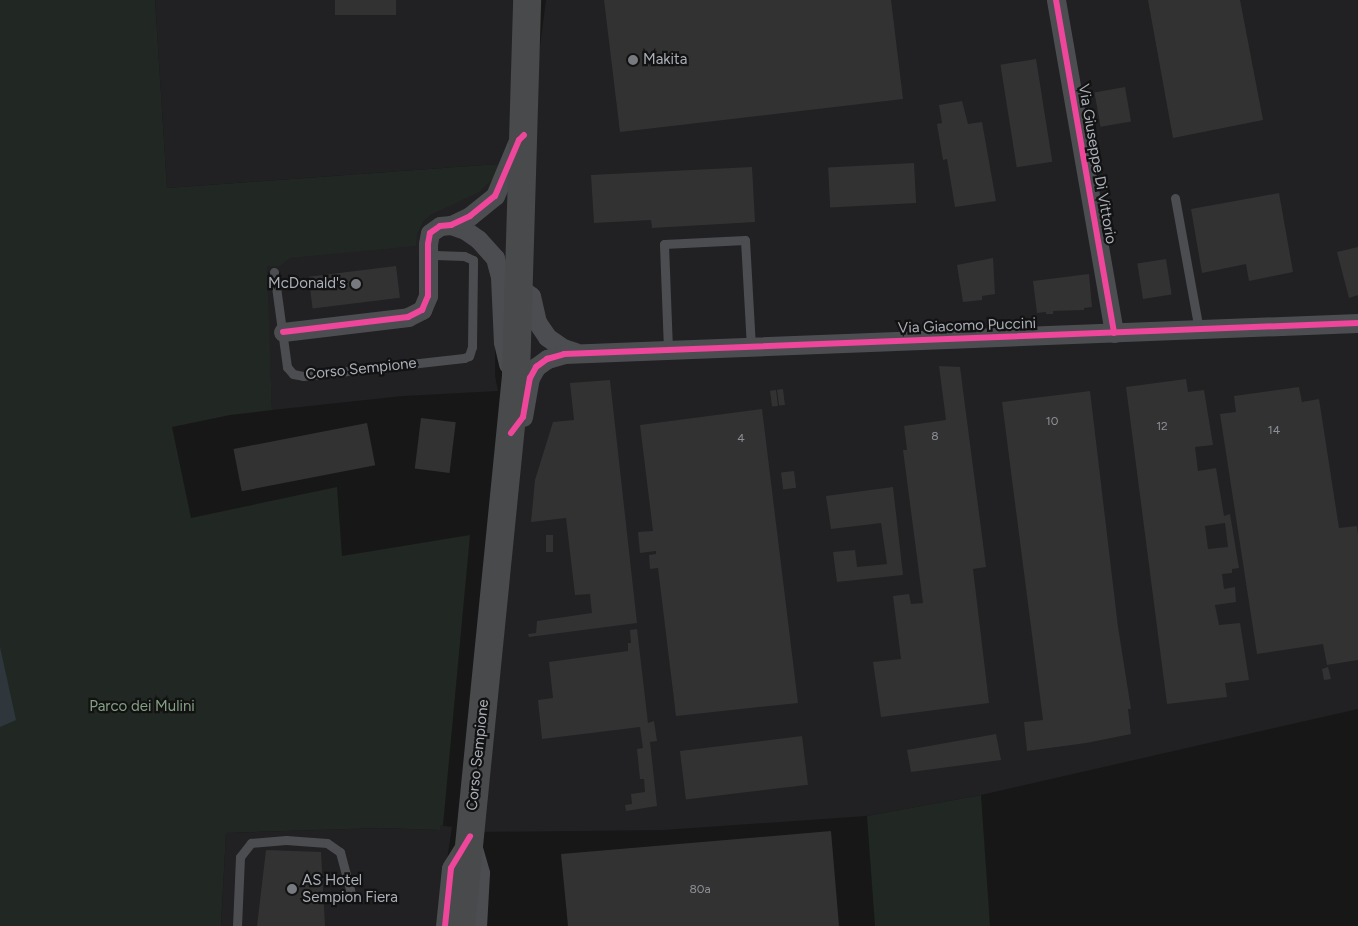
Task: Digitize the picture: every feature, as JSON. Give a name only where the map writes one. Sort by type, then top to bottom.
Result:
[{"type":"main road","name":"Corso Sempione","points":[[461,926],[516,376],[527,0]]},
{"type":"street","name":"Via Giuseppe Di Vittorio","points":[[1056,0],[1114,333]]},
{"type":"street","name":"Corso Sempione","points":[[283,332],[416,315],[422,310],[428,296],[430,233],[440,226],[451,225],[470,216],[496,196],[519,140],[524,135]]},
{"type":"street","points":[[451,225],[465,230],[478,239],[495,258],[500,277],[505,354],[508,364],[516,376]]},
{"type":"street","points":[[519,287],[530,296],[537,322],[547,337],[562,348],[577,353]]},
{"type":"street","name":"Via Giacomo Puccini","points":[[511,433],[524,417],[530,378],[536,367],[547,358],[577,353],[1358,323]]},
{"type":"street","name":"Corso Sempione","points":[[445,926],[451,868],[470,836]]},
{"type":"street","points":[[470,836],[480,873],[477,926]]},
{"type":"lane","points":[[1174,198],[1199,330]]},
{"type":"lane","points":[[668,349],[664,244],[746,240],[751,346]]},
{"type":"lane","name":"Corso Sempione","points":[[283,332],[287,366],[291,372],[298,376],[469,356],[472,347],[473,260],[464,256],[428,255]]},
{"type":"lane","points":[[274,272],[283,332]]},
{"type":"lane","points":[[237,926],[240,857],[251,843],[286,840],[327,843],[340,852],[352,892]]},
{"type":"shaded area","points":[[155,0],[521,0],[509,268],[495,351],[495,376],[498,391],[403,396],[272,410],[266,266],[290,258],[417,235],[424,221],[431,215],[460,200],[498,164],[167,188]]},
{"type":"shaded area","points":[[546,0],[1358,0],[1358,709],[981,795],[867,816],[663,830],[473,832],[525,162]]},
{"type":"shaded area","points":[[0,647],[16,720],[0,727]]},
{"type":"shaded area","points":[[440,825],[452,827],[437,926],[221,926],[226,833],[379,828],[439,830]]},
{"type":"green space","name":"Parco dei Mulini","points":[[0,0],[155,0],[167,188],[498,164],[496,176],[479,192],[431,215],[424,221],[417,235],[416,246],[290,258],[280,266],[267,266],[272,410],[230,415],[172,427],[191,518],[337,487],[342,556],[470,535],[443,825],[440,826],[440,830],[379,828],[226,833],[221,926],[0,926]]},
{"type":"green space","points":[[981,795],[990,926],[875,926],[867,816]]},
{"type":"building","points":[[335,0],[396,0],[396,15],[335,15]]},
{"type":"building","points":[[604,0],[891,0],[903,99],[620,132]]},
{"type":"building","points":[[1148,0],[1240,0],[1263,120],[1173,138]]},
{"type":"building","points":[[1036,59],[1052,162],[1017,167],[1000,65]]},
{"type":"building","points":[[1125,87],[1131,121],[1101,127],[1094,92]]},
{"type":"building","points":[[962,101],[968,124],[982,122],[996,201],[955,207],[947,159],[943,160],[937,124],[942,123],[939,105]]},
{"type":"building","points":[[914,163],[916,203],[830,207],[828,168]]},
{"type":"building","points":[[752,167],[755,222],[652,228],[651,220],[594,223],[591,175]]},
{"type":"building","points":[[1279,193],[1293,272],[1249,281],[1246,264],[1202,273],[1191,209]]},
{"type":"building","points":[[1358,247],[1358,295],[1349,298],[1337,252]]},
{"type":"building","points":[[993,258],[995,294],[982,296],[982,300],[963,302],[957,265]]},
{"type":"building","points":[[1166,259],[1172,295],[1143,299],[1137,264]]},
{"type":"building","points":[[396,266],[400,298],[313,308],[309,277]]},
{"type":"building","points":[[1089,274],[1092,307],[1084,308],[1084,310],[1053,311],[1053,314],[1046,314],[1046,312],[1037,313],[1033,281]]},
{"type":"building","points":[[939,366],[960,367],[986,567],[973,569],[989,703],[881,717],[873,662],[901,659],[893,596],[909,594],[911,604],[923,603],[903,450],[907,450],[904,426],[946,420]]},
{"type":"building","points":[[1186,379],[1188,392],[1204,390],[1213,445],[1195,447],[1198,471],[1216,468],[1224,516],[1230,514],[1239,568],[1232,569],[1232,573],[1222,574],[1224,589],[1235,587],[1236,602],[1215,605],[1219,625],[1240,623],[1249,680],[1225,683],[1227,697],[1167,704],[1126,387]],"holes":[[[1225,523],[1228,547],[1208,549],[1205,526]]]},
{"type":"building","points":[[610,380],[637,623],[529,637],[528,634],[536,633],[537,621],[592,613],[590,594],[575,595],[566,518],[531,522],[535,480],[553,422],[574,420],[570,383]]},
{"type":"building","points":[[1299,387],[1302,402],[1319,399],[1339,528],[1357,526],[1358,535],[1358,660],[1327,665],[1323,644],[1257,654],[1220,414],[1236,412],[1234,396]]},
{"type":"building","points":[[783,389],[785,405],[779,406],[777,390]]},
{"type":"building","points":[[776,390],[778,406],[772,407],[770,391]]},
{"type":"building","points":[[1090,391],[1118,627],[1131,709],[1128,709],[1131,734],[1086,743],[1027,751],[1024,722],[1043,720],[1002,402]]},
{"type":"building","points":[[762,409],[798,703],[676,716],[658,568],[650,569],[649,555],[656,554],[656,551],[640,553],[638,532],[653,531],[640,425]]},
{"type":"building","points":[[421,418],[456,422],[450,473],[415,469]]},
{"type":"building","points":[[367,423],[375,465],[242,491],[233,449]]},
{"type":"building","points":[[794,471],[796,488],[783,489],[781,473]]},
{"type":"building","points":[[893,487],[903,575],[837,582],[833,552],[855,550],[857,567],[887,564],[881,523],[831,529],[826,496]]},
{"type":"building","points":[[546,535],[553,535],[553,552],[546,552]]},
{"type":"building","points":[[637,629],[648,723],[654,721],[657,741],[650,742],[657,806],[626,811],[625,805],[632,804],[631,794],[645,792],[644,779],[640,779],[637,749],[643,748],[640,727],[542,739],[538,700],[553,698],[549,662],[628,651],[628,643],[631,643],[630,630]]},
{"type":"building","points":[[1328,667],[1331,679],[1324,680],[1322,669]]},
{"type":"building","points":[[996,734],[1001,760],[911,772],[907,750]]},
{"type":"building","points":[[802,736],[808,785],[686,800],[680,751]]},
{"type":"building","points":[[831,831],[839,926],[568,926],[561,854]]},
{"type":"building","name":"AS Hotel Sempion Fiera","points":[[266,850],[321,852],[325,926],[257,926]]},
{"type":"cycle path","points":[[1056,0],[1114,333]]},
{"type":"cycle path","points":[[283,332],[408,317],[422,310],[428,296],[428,244],[430,233],[440,226],[451,225],[470,216],[495,196],[519,140],[524,135]]},
{"type":"cycle path","points":[[511,433],[523,417],[530,378],[536,367],[547,359],[564,354],[1358,323]]},
{"type":"cycle path","points":[[445,926],[451,868],[470,836]]},
{"type":"place","name":"Makita","points":[[633,60]]},
{"type":"place","name":"McDonald's","points":[[356,284]]},
{"type":"place","name":"AS Hotel Sempion Fiera","points":[[292,889]]}]
